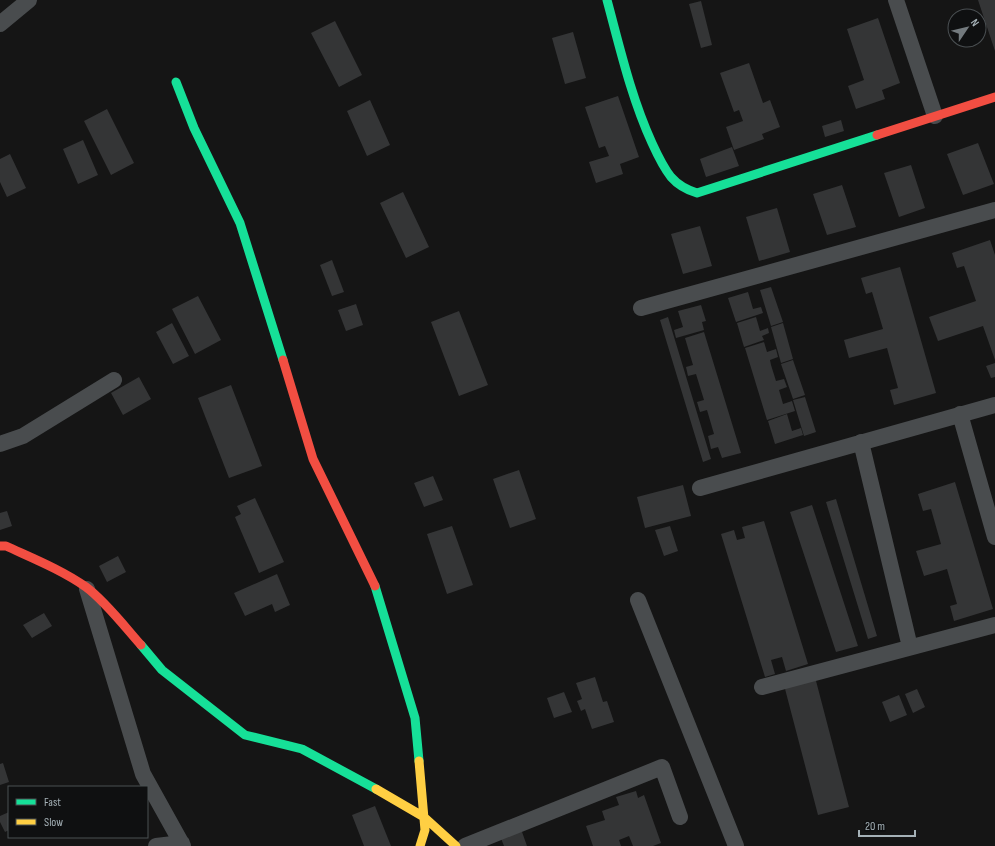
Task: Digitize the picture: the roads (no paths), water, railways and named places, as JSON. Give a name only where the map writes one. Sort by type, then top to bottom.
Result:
[{"type":"street","points":[[0,24],[29,0]]},
{"type":"street","points":[[607,0],[647,135],[661,163],[685,189],[697,192],[995,97]]},
{"type":"street","points":[[896,0],[935,116]]},
{"type":"street","points":[[176,82],[194,128],[240,223],[260,279],[313,459],[378,592],[415,718],[425,830],[420,846]]},
{"type":"street","points":[[641,308],[995,210]]},
{"type":"street","points":[[0,444],[24,436],[114,380]]},
{"type":"street","points":[[700,488],[995,405]]},
{"type":"street","points":[[960,414],[995,537]]},
{"type":"street","points":[[861,442],[910,647]]},
{"type":"street","points":[[0,546],[6,546],[45,564],[86,588],[119,620],[162,670],[245,735],[302,749],[363,783],[382,791],[424,817],[456,846]]},
{"type":"street","points":[[86,588],[143,774],[183,845],[156,846]]},
{"type":"street","points":[[638,600],[736,846]]},
{"type":"street","points":[[762,687],[995,625]]},
{"type":"street","points":[[464,846],[662,767],[680,817]]}]
